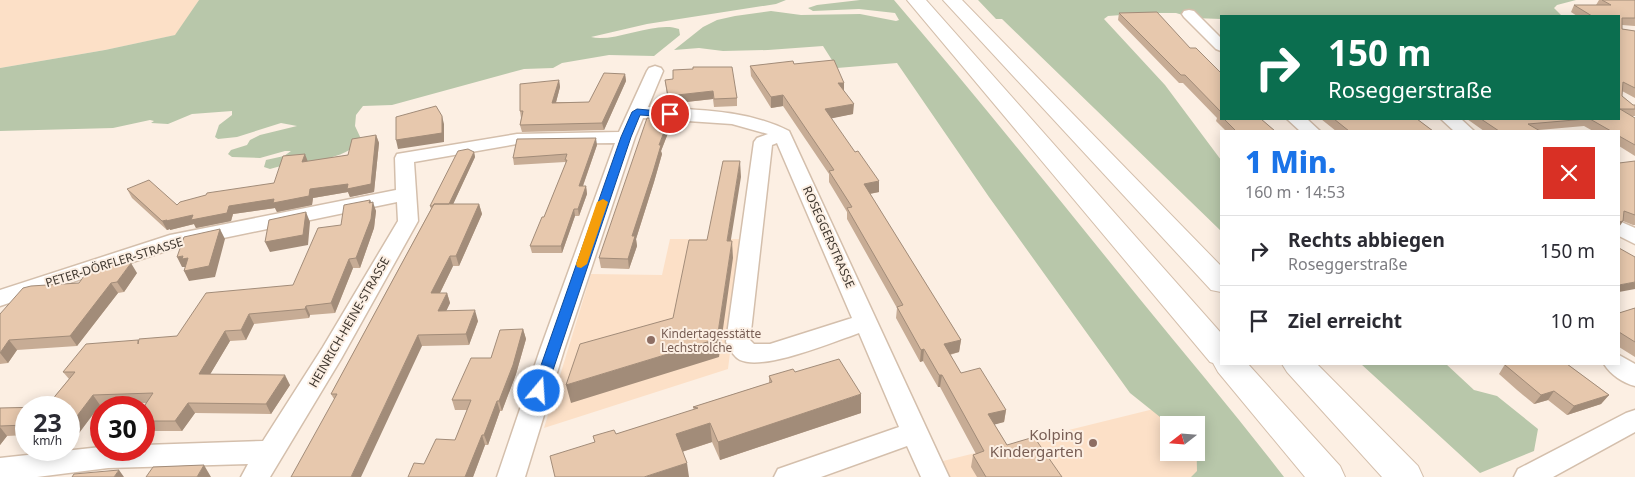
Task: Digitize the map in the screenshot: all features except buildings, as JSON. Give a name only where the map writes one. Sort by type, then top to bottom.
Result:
[{"type":"highway","points":[[916,0],[1220,353]]},
{"type":"highway","points":[[952,0],[1220,282]]},
{"type":"highway","points":[[1230,365],[1326,477]]},
{"type":"highway","points":[[1299,365],[1405,477]]},
{"type":"street","points":[[1220,24],[1191,16],[1220,45]]},
{"type":"street","points":[[511,477],[561,324],[626,137],[655,72]]},
{"type":"street","points":[[637,112],[745,120],[772,128],[783,135]]},
{"type":"street","points":[[1297,120],[1310,130]]},
{"type":"street","points":[[1451,120],[1464,130]]},
{"type":"street","points":[[783,135],[763,142],[738,342],[747,353],[771,353],[866,322]]},
{"type":"street","name":"ROSEGGERSTRASSE","points":[[783,135],[936,477]]},
{"type":"street","name":"HEINRICH-HEINE-STRASSE","points":[[255,477],[332,353],[408,221],[404,158],[517,138],[626,137]]},
{"type":"street","name":"PETER-DÖRFLER-STRASSE","points":[[0,298],[170,242],[406,194]]},
{"type":"street","points":[[1620,228],[1635,237]]},
{"type":"street","points":[[1617,365],[1635,377]]},
{"type":"street","points":[[1528,477],[1635,420]]},
{"type":"street","points":[[788,477],[916,432]]},
{"type":"street","points":[[0,470],[108,457],[271,452]]},
{"type":"shaded area","points":[[0,0],[199,0],[176,35],[105,50],[0,68]]},
{"type":"shaded area","name":"Kindertagesstätte Lechstrolche","points":[[670,239],[744,239],[728,369],[544,428],[591,274],[662,275]]},
{"type":"shaded area","name":"Kolping Kindergarten","points":[[1174,404],[1183,416],[1160,416],[1160,461],[1205,461],[1205,445],[1229,477],[945,477],[939,462]]},
{"type":"green space","points":[[199,0],[786,0],[776,4],[647,24],[591,37],[611,37],[659,27],[679,29],[680,35],[654,56],[609,55],[562,63],[553,68],[524,69],[392,105],[363,106],[356,115],[355,126],[362,141],[351,149],[329,158],[270,169],[264,167],[266,160],[284,156],[291,151],[260,158],[232,157],[228,154],[231,150],[247,145],[250,140],[260,135],[297,126],[281,123],[237,137],[218,139],[215,137],[219,125],[232,115],[232,111],[192,114],[168,124],[151,123],[154,121],[150,120],[113,128],[0,131],[0,68],[105,50],[175,35]]},
{"type":"green space","points":[[860,0],[894,0],[1018,148],[1284,477],[1191,477],[1197,471],[1197,461],[1205,461],[1205,416],[1160,417],[1130,393],[989,197],[897,63],[837,68],[823,46],[768,50],[723,51],[699,48],[674,50],[703,27],[717,20],[771,11],[801,15],[860,14],[899,20],[895,13],[859,9],[813,11],[808,8],[817,5]]},
{"type":"green space","points":[[978,0],[1576,0],[1557,5],[1554,8],[1561,15],[1220,15],[1220,19],[1193,18],[1176,13],[1108,16],[1104,19],[1165,85],[1220,159],[1220,230],[1002,19],[996,19]]},
{"type":"green space","points":[[1362,365],[1447,365],[1474,390],[1497,396],[1538,429],[1534,451],[1480,473]]},
{"type":"slow traffic","points":[[581,264],[603,202]]},
{"type":"place","name":"Kindertagesstätte Lechstrolche","points":[[651,340]]},
{"type":"place","name":"Kolping Kindergarten","points":[[1093,443]]},
{"type":"route","points":[[539,391],[626,137],[637,112],[670,114]]}]
